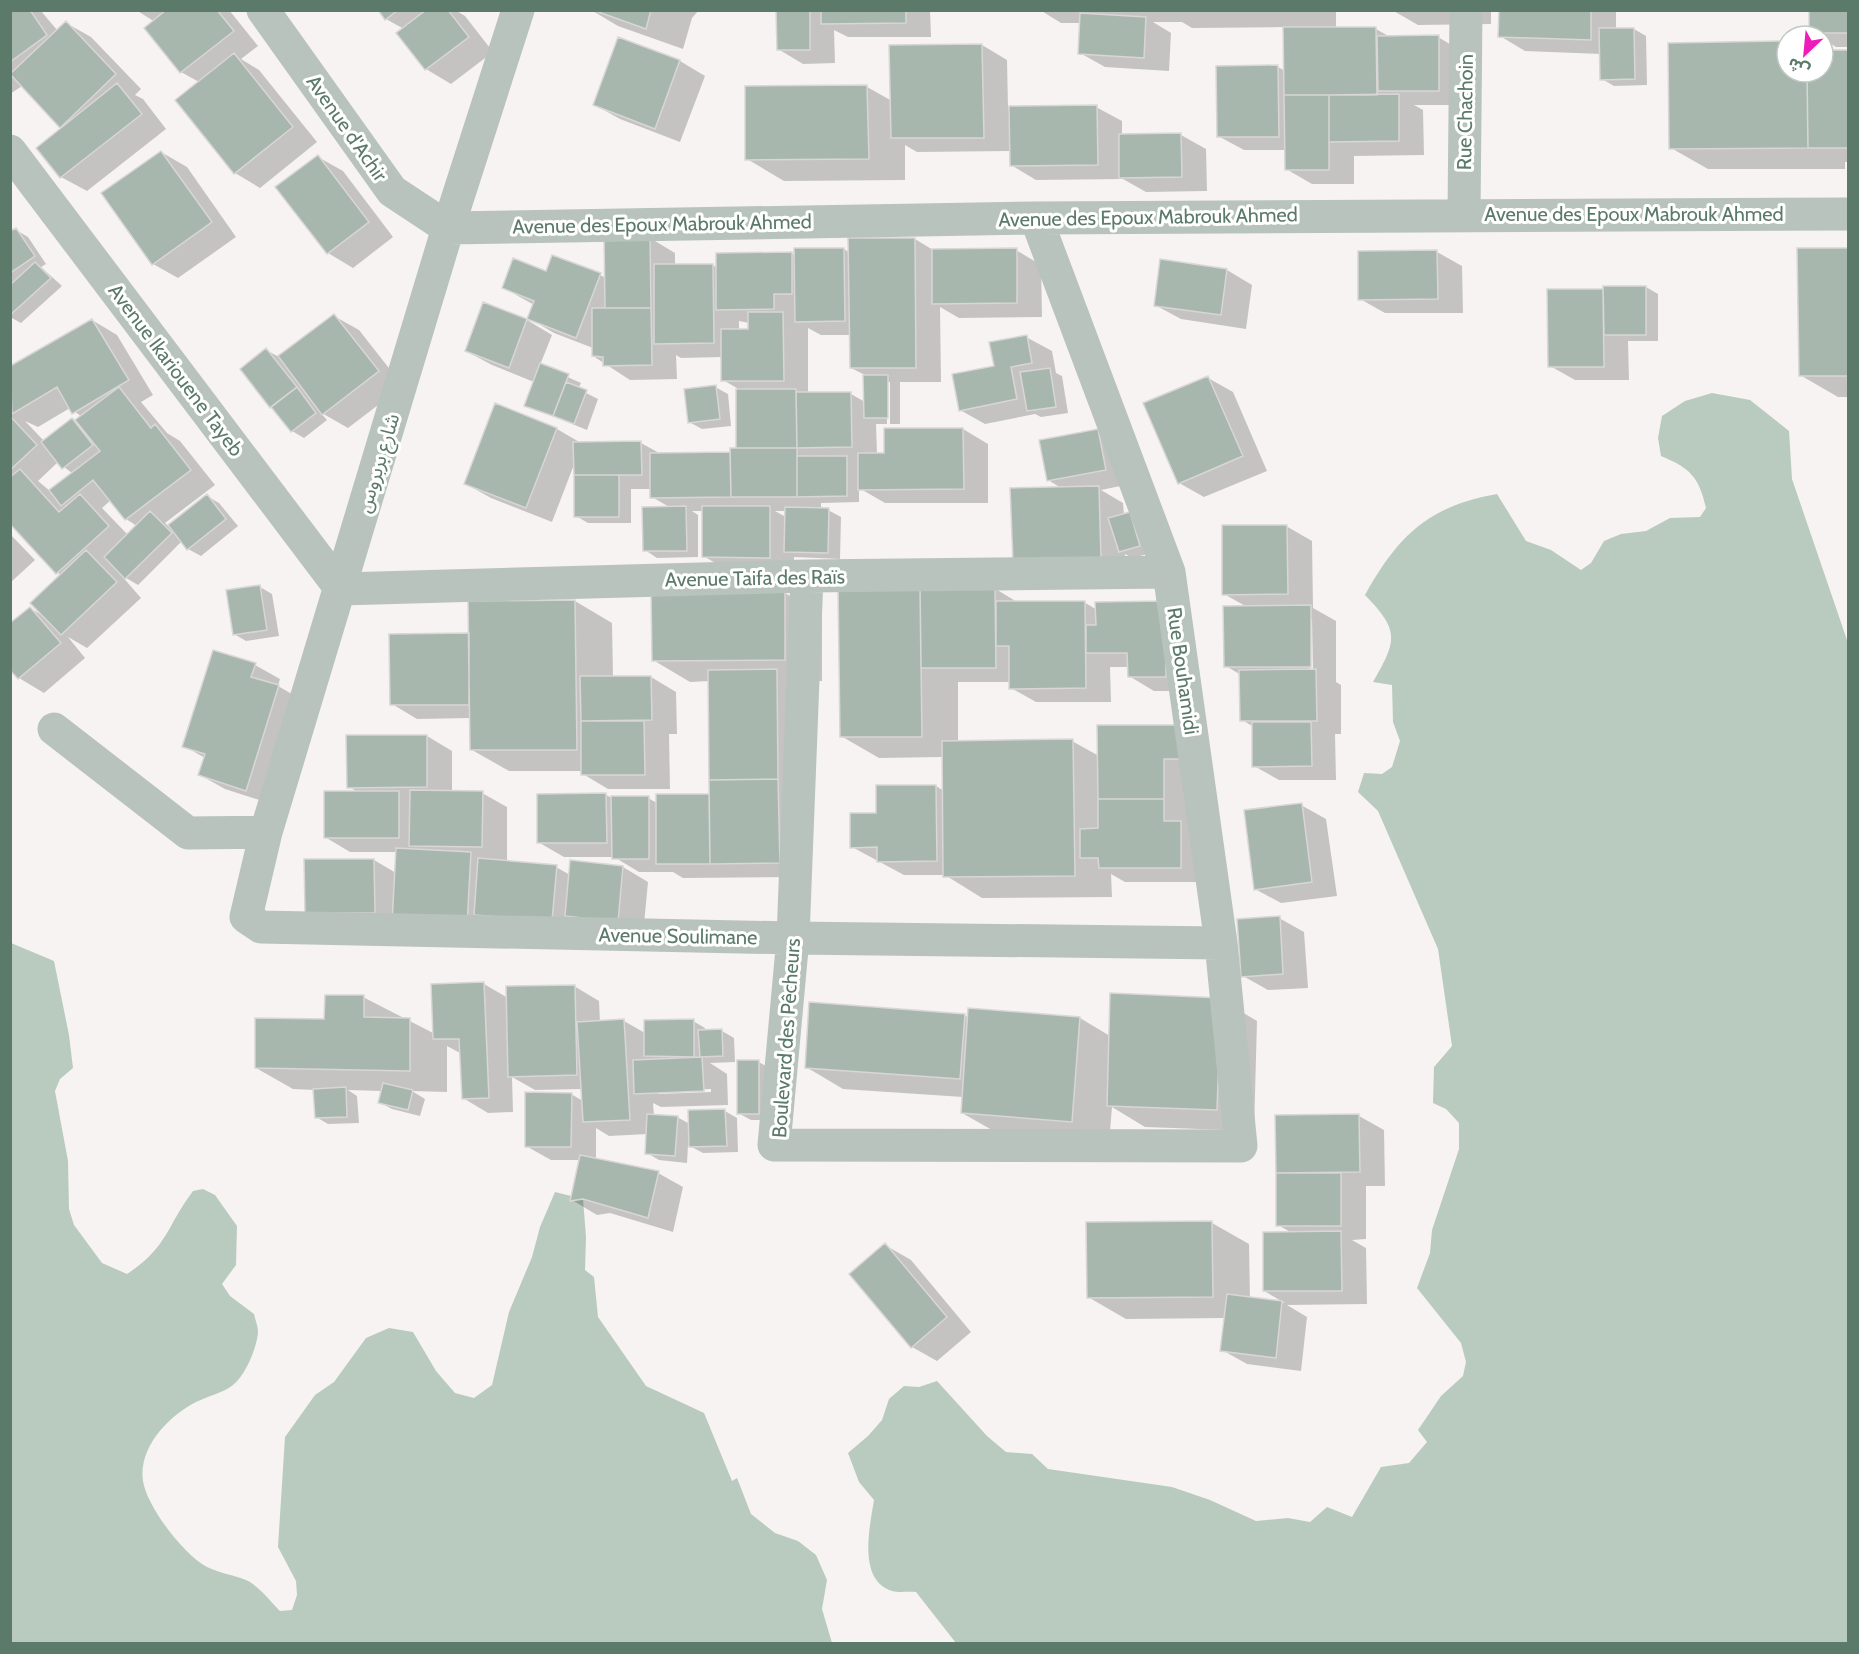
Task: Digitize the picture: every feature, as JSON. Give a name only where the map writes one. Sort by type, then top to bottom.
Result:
[{"type":"street","name":"Avenue d'Achir","points":[[263,10],[392,191],[448,228]]},
{"type":"street","name":"شارع بربروس","points":[[246,917],[266,832],[448,228],[518,10]]},
{"type":"street","name":"Rue Chachoin","points":[[1464,214],[1466,10]]},
{"type":"street","name":"Avenue Ikariouene Tayeb","points":[[10,152],[341,588]]},
{"type":"street","name":"Avenue des Epoux Mabrouk Ahmed","points":[[448,228],[1036,218],[1464,214],[1848,214]]},
{"type":"street","name":"Rue Bouhamidi","points":[[1036,218],[1169,572],[1221,943],[1241,1146]]},
{"type":"street","name":"Avenue Taifa des Raïs","points":[[341,588],[807,576],[1169,572]]},
{"type":"street","name":"Boulevard des Pêcheurs","points":[[807,576],[793,938],[774,1145],[1241,1146]]},
{"type":"street","points":[[54,729],[188,833],[266,832]]},
{"type":"street","name":"Avenue Soulimane","points":[[246,917],[261,927],[793,938],[1221,943]]},
{"type":"shaded area","points":[[1712,393],[1750,400],[1789,431],[1792,479],[1848,643],[1848,1643],[956,1643],[916,1592],[892,1591],[881,1585],[874,1576],[870,1564],[868,1551],[874,1500],[859,1482],[848,1453],[882,1420],[889,1399],[904,1386],[919,1387],[937,1381],[987,1436],[1006,1452],[1032,1454],[1048,1469],[1172,1487],[1210,1500],[1256,1521],[1288,1518],[1310,1522],[1327,1507],[1352,1517],[1381,1467],[1409,1463],[1427,1442],[1418,1430],[1441,1396],[1463,1376],[1466,1362],[1461,1343],[1417,1288],[1430,1253],[1432,1230],[1459,1149],[1459,1123],[1446,1109],[1433,1103],[1434,1067],[1452,1046],[1438,949],[1378,811],[1358,792],[1364,773],[1382,774],[1392,767],[1400,741],[1393,722],[1392,685],[1373,682],[1390,646],[1389,627],[1365,595],[1377,574],[1403,540],[1434,516],[1473,499],[1497,494],[1526,541],[1551,550],[1581,570],[1591,563],[1604,541],[1621,534],[1646,531],[1670,518],[1700,517],[1706,508],[1700,488],[1686,470],[1661,456],[1658,438],[1662,416],[1685,401]]},
{"type":"shaded area","points":[[11,943],[54,961],[69,1035],[73,1068],[60,1079],[55,1091],[68,1161],[69,1209],[74,1225],[102,1263],[127,1274],[140,1264],[159,1245],[193,1191],[203,1189],[215,1195],[237,1226],[236,1265],[222,1284],[230,1296],[254,1314],[258,1332],[253,1353],[242,1375],[233,1385],[196,1402],[166,1424],[150,1445],[143,1468],[143,1481],[151,1504],[168,1529],[198,1561],[207,1567],[251,1583],[280,1611],[292,1610],[297,1595],[296,1581],[278,1547],[285,1437],[315,1395],[334,1382],[366,1338],[389,1328],[413,1332],[436,1371],[455,1393],[474,1398],[492,1385],[509,1312],[555,1192],[583,1199],[586,1237],[585,1270],[594,1277],[598,1317],[646,1386],[704,1413],[732,1481],[737,1478],[751,1514],[775,1533],[798,1541],[816,1555],[827,1580],[822,1609],[832,1643],[11,1644]]},
{"type":"building","points":[[10,10],[30,10],[47,35],[10,62]]},
{"type":"building","points":[[166,10],[217,10],[234,31],[180,73],[144,28]]},
{"type":"building","points":[[378,10],[398,10],[385,20]]},
{"type":"building","points":[[426,10],[448,10],[469,37],[425,70],[396,33]]},
{"type":"building","points":[[593,10],[651,10],[646,29]]},
{"type":"building","points":[[776,10],[810,10],[810,50],[777,50]]},
{"type":"building","points":[[821,10],[906,10],[906,23],[821,24]]},
{"type":"building","points":[[1499,10],[1591,10],[1591,40],[1498,37]]},
{"type":"building","points":[[1809,10],[1848,10],[1848,33],[1835,33],[1835,24],[1809,24]]},
{"type":"building","points":[[1080,13],[1146,17],[1144,58],[1078,54]]},
{"type":"building","points":[[66,21],[116,74],[60,128],[10,74]]},
{"type":"building","points":[[1283,27],[1376,27],[1377,95],[1284,95]]},
{"type":"building","points":[[1599,28],[1634,28],[1635,79],[1600,80]]},
{"type":"building","points":[[1439,35],[1439,91],[1378,91],[1377,36]]},
{"type":"building","points":[[618,37],[680,60],[655,129],[593,105]]},
{"type":"building","points":[[1775,41],[1775,84],[1807,84],[1808,148],[1669,149],[1668,43]]},
{"type":"building","points":[[982,44],[984,138],[891,138],[889,45]]},
{"type":"building","points":[[1835,50],[1848,50],[1848,148],[1808,148],[1807,84],[1835,84]]},
{"type":"building","points":[[234,53],[293,127],[234,174],[175,100]]},
{"type":"building","points":[[1278,65],[1279,137],[1217,137],[1216,66]]},
{"type":"building","points":[[117,83],[142,114],[60,178],[36,148]]},
{"type":"building","points":[[867,85],[869,159],[745,160],[745,86]]},
{"type":"building","points":[[1399,94],[1399,141],[1329,142],[1329,95]]},
{"type":"building","points":[[1284,95],[1329,95],[1329,170],[1285,170]]},
{"type":"building","points":[[1097,105],[1098,165],[1010,166],[1009,106]]},
{"type":"building","points":[[1181,133],[1182,177],[1119,178],[1119,134]]},
{"type":"building","points":[[161,151],[212,222],[152,265],[101,193]]},
{"type":"building","points":[[318,155],[369,222],[327,254],[275,187]]},
{"type":"building","points":[[16,228],[35,256],[10,273],[10,231]]},
{"type":"building","points":[[650,236],[651,308],[605,308],[604,237]]},
{"type":"building","points":[[848,238],[915,238],[916,368],[850,368]]},
{"type":"building","points":[[794,248],[844,248],[845,321],[795,322]]},
{"type":"building","points":[[1017,248],[1017,303],[932,304],[932,249]]},
{"type":"building","points":[[1797,248],[1848,248],[1848,376],[1799,376]]},
{"type":"building","points":[[1437,250],[1438,299],[1358,300],[1358,251]]},
{"type":"building","points":[[792,252],[792,294],[774,294],[774,309],[716,310],[716,253]]},
{"type":"building","points":[[552,255],[601,273],[576,338],[527,319],[534,301],[502,288],[513,258],[546,271]]},
{"type":"building","points":[[1160,259],[1227,269],[1221,315],[1154,306]]},
{"type":"building","points":[[35,262],[51,278],[10,315],[10,285]]},
{"type":"building","points":[[654,264],[713,264],[714,343],[654,344]]},
{"type":"building","points":[[1603,286],[1646,286],[1646,335],[1604,335]]},
{"type":"building","points":[[1547,289],[1603,289],[1604,367],[1548,367]]},
{"type":"building","points":[[483,302],[527,319],[509,368],[465,351]]},
{"type":"building","points":[[592,308],[651,308],[652,365],[603,366],[603,357],[592,356]]},
{"type":"building","points":[[748,312],[783,312],[784,381],[721,381],[721,329],[748,329]]},
{"type":"building","points":[[334,314],[379,371],[322,415],[278,356]]},
{"type":"building","points":[[92,319],[129,380],[72,414],[57,387],[12,414],[10,366]]},
{"type":"building","points":[[1027,335],[1032,363],[1011,367],[1017,399],[959,411],[952,374],[994,366],[989,342]]},
{"type":"building","points":[[266,348],[297,387],[270,408],[240,369]]},
{"type":"building","points":[[540,363],[569,374],[553,416],[524,406]]},
{"type":"building","points":[[1050,368],[1056,407],[1027,411],[1020,372]]},
{"type":"building","points":[[863,375],[888,375],[888,418],[864,418]]},
{"type":"building","points":[[1208,376],[1243,456],[1178,484],[1143,403]]},
{"type":"building","points":[[566,382],[587,390],[574,424],[553,416]]},
{"type":"building","points":[[716,385],[720,419],[688,423],[684,389]]},
{"type":"building","points":[[119,387],[151,428],[155,424],[191,470],[125,520],[93,480],[61,506],[49,490],[100,451],[75,420]]},
{"type":"building","points":[[297,387],[316,413],[291,432],[271,407]]},
{"type":"building","points":[[736,389],[796,389],[797,448],[736,448]]},
{"type":"building","points":[[796,392],[851,392],[852,447],[797,448]]},
{"type":"building","points":[[495,403],[557,428],[526,508],[464,484]]},
{"type":"building","points":[[10,416],[37,445],[10,470]]},
{"type":"building","points":[[72,418],[93,445],[62,469],[41,442]]},
{"type":"building","points":[[884,428],[963,428],[964,489],[858,490],[858,453],[884,453]]},
{"type":"building","points":[[1098,429],[1106,470],[1047,481],[1039,440]]},
{"type":"building","points":[[641,441],[642,475],[574,475],[573,442]]},
{"type":"building","points":[[730,448],[797,448],[797,497],[731,497]]},
{"type":"building","points":[[730,452],[731,497],[650,498],[650,453]]},
{"type":"building","points":[[797,456],[847,456],[847,496],[797,497]]},
{"type":"building","points":[[20,469],[59,512],[80,494],[109,526],[56,574],[10,524],[10,477]]},
{"type":"building","points":[[574,475],[619,475],[619,517],[574,517]]},
{"type":"building","points":[[1099,486],[1101,559],[1013,562],[1010,488]]},
{"type":"building","points":[[207,494],[226,519],[187,550],[168,525]]},
{"type":"building","points":[[686,506],[687,551],[643,551],[642,507]]},
{"type":"building","points":[[702,506],[770,506],[770,558],[702,557]]},
{"type":"building","points":[[785,507],[829,508],[828,553],[784,552]]},
{"type":"building","points":[[150,511],[172,533],[125,579],[104,557]]},
{"type":"building","points":[[1130,512],[1140,546],[1119,552],[1108,518]]},
{"type":"building","points":[[1222,525],[1287,525],[1288,594],[1222,595]]},
{"type":"building","points":[[86,550],[117,582],[61,635],[30,603]]},
{"type":"building","points":[[260,585],[267,630],[233,635],[226,590]]},
{"type":"building","points":[[920,587],[922,737],[840,737],[838,588]]},
{"type":"building","points":[[920,587],[995,587],[996,668],[921,668]]},
{"type":"building","points":[[785,592],[785,660],[652,661],[651,593]]},
{"type":"building","points":[[575,600],[577,750],[470,750],[468,601]]},
{"type":"building","points":[[996,601],[1085,601],[1086,688],[1009,689],[1009,646],[996,646]]},
{"type":"building","points":[[1165,601],[1166,677],[1128,677],[1127,653],[1086,653],[1086,625],[1096,625],[1095,602]]},
{"type":"building","points":[[1311,605],[1311,667],[1224,667],[1223,606]]},
{"type":"building","points":[[30,607],[61,643],[18,679],[10,670],[10,623]]},
{"type":"building","points":[[469,633],[469,705],[390,705],[389,634]]},
{"type":"building","points":[[213,650],[256,663],[251,677],[279,685],[246,791],[198,775],[205,754],[182,747]]},
{"type":"building","points":[[777,669],[778,779],[709,780],[708,670]]},
{"type":"building","points":[[1316,669],[1317,721],[1240,721],[1239,670]]},
{"type":"building","points":[[580,676],[651,676],[652,720],[581,721]]},
{"type":"building","points":[[581,721],[644,721],[645,775],[581,775]]},
{"type":"building","points":[[1252,722],[1311,722],[1312,766],[1252,767]]},
{"type":"building","points":[[1097,725],[1179,725],[1180,759],[1164,759],[1164,799],[1098,799]]},
{"type":"building","points":[[346,735],[427,735],[427,787],[347,788]]},
{"type":"building","points":[[1073,739],[1075,876],[943,877],[942,741]]},
{"type":"building","points":[[778,779],[780,863],[710,864],[709,780]]},
{"type":"building","points":[[876,785],[936,785],[937,861],[877,862],[877,847],[850,848],[850,813],[876,813]]},
{"type":"building","points":[[410,790],[483,791],[482,847],[409,846]]},
{"type":"building","points":[[324,791],[399,791],[399,838],[324,838]]},
{"type":"building","points":[[606,793],[607,843],[537,843],[537,794]]},
{"type":"building","points":[[656,794],[709,794],[710,864],[656,864]]},
{"type":"building","points":[[611,796],[649,796],[649,859],[612,859]]},
{"type":"building","points":[[1098,799],[1164,799],[1164,821],[1181,821],[1181,868],[1099,868],[1098,858],[1080,858],[1080,829],[1098,828]]},
{"type":"building","points":[[1302,803],[1312,882],[1254,890],[1244,810]]},
{"type":"building","points":[[396,848],[471,852],[467,926],[392,923]]},
{"type":"building","points":[[478,858],[557,865],[552,921],[474,915]]},
{"type":"building","points":[[304,859],[374,859],[375,913],[305,913]]},
{"type":"building","points":[[570,860],[623,866],[618,922],[565,916]]},
{"type":"building","points":[[1280,916],[1283,974],[1241,977],[1237,919]]},
{"type":"building","points":[[484,982],[489,1098],[462,1099],[459,1039],[433,1039],[431,984]]},
{"type":"building","points":[[575,985],[577,1075],[508,1077],[506,986]]},
{"type":"building","points":[[1110,993],[1221,998],[1217,1110],[1107,1106]]},
{"type":"building","points":[[325,995],[364,995],[364,1017],[410,1018],[410,1071],[255,1068],[255,1018],[324,1019]]},
{"type":"building","points":[[809,1002],[965,1014],[960,1079],[805,1068]]},
{"type":"building","points":[[968,1008],[1080,1017],[1072,1122],[961,1113]]},
{"type":"building","points":[[624,1019],[630,1120],[583,1122],[577,1022]]},
{"type":"building","points":[[694,1019],[694,1057],[644,1056],[644,1020]]},
{"type":"building","points":[[722,1029],[723,1056],[700,1057],[698,1030]]},
{"type":"building","points":[[702,1057],[704,1091],[634,1094],[633,1060]]},
{"type":"building","points":[[737,1060],[759,1060],[759,1114],[737,1114]]},
{"type":"building","points":[[383,1083],[413,1090],[408,1110],[378,1103]]},
{"type":"building","points":[[346,1087],[347,1117],[315,1118],[313,1089]]},
{"type":"building","points":[[525,1092],[572,1093],[571,1147],[525,1147]]},
{"type":"building","points":[[725,1109],[727,1146],[689,1147],[688,1110]]},
{"type":"building","points":[[647,1114],[678,1116],[675,1156],[645,1154]]},
{"type":"building","points":[[1359,1114],[1360,1172],[1276,1173],[1275,1115]]},
{"type":"building","points":[[580,1155],[659,1171],[648,1218],[583,1199],[570,1201]]},
{"type":"building","points":[[1276,1173],[1341,1173],[1341,1226],[1276,1226]]},
{"type":"building","points":[[1212,1221],[1213,1297],[1087,1298],[1086,1222]]},
{"type":"building","points":[[1341,1231],[1342,1291],[1263,1291],[1263,1232]]},
{"type":"building","points":[[885,1243],[947,1317],[911,1348],[849,1274]]},
{"type":"building","points":[[1227,1294],[1282,1301],[1276,1358],[1220,1351]]}]
